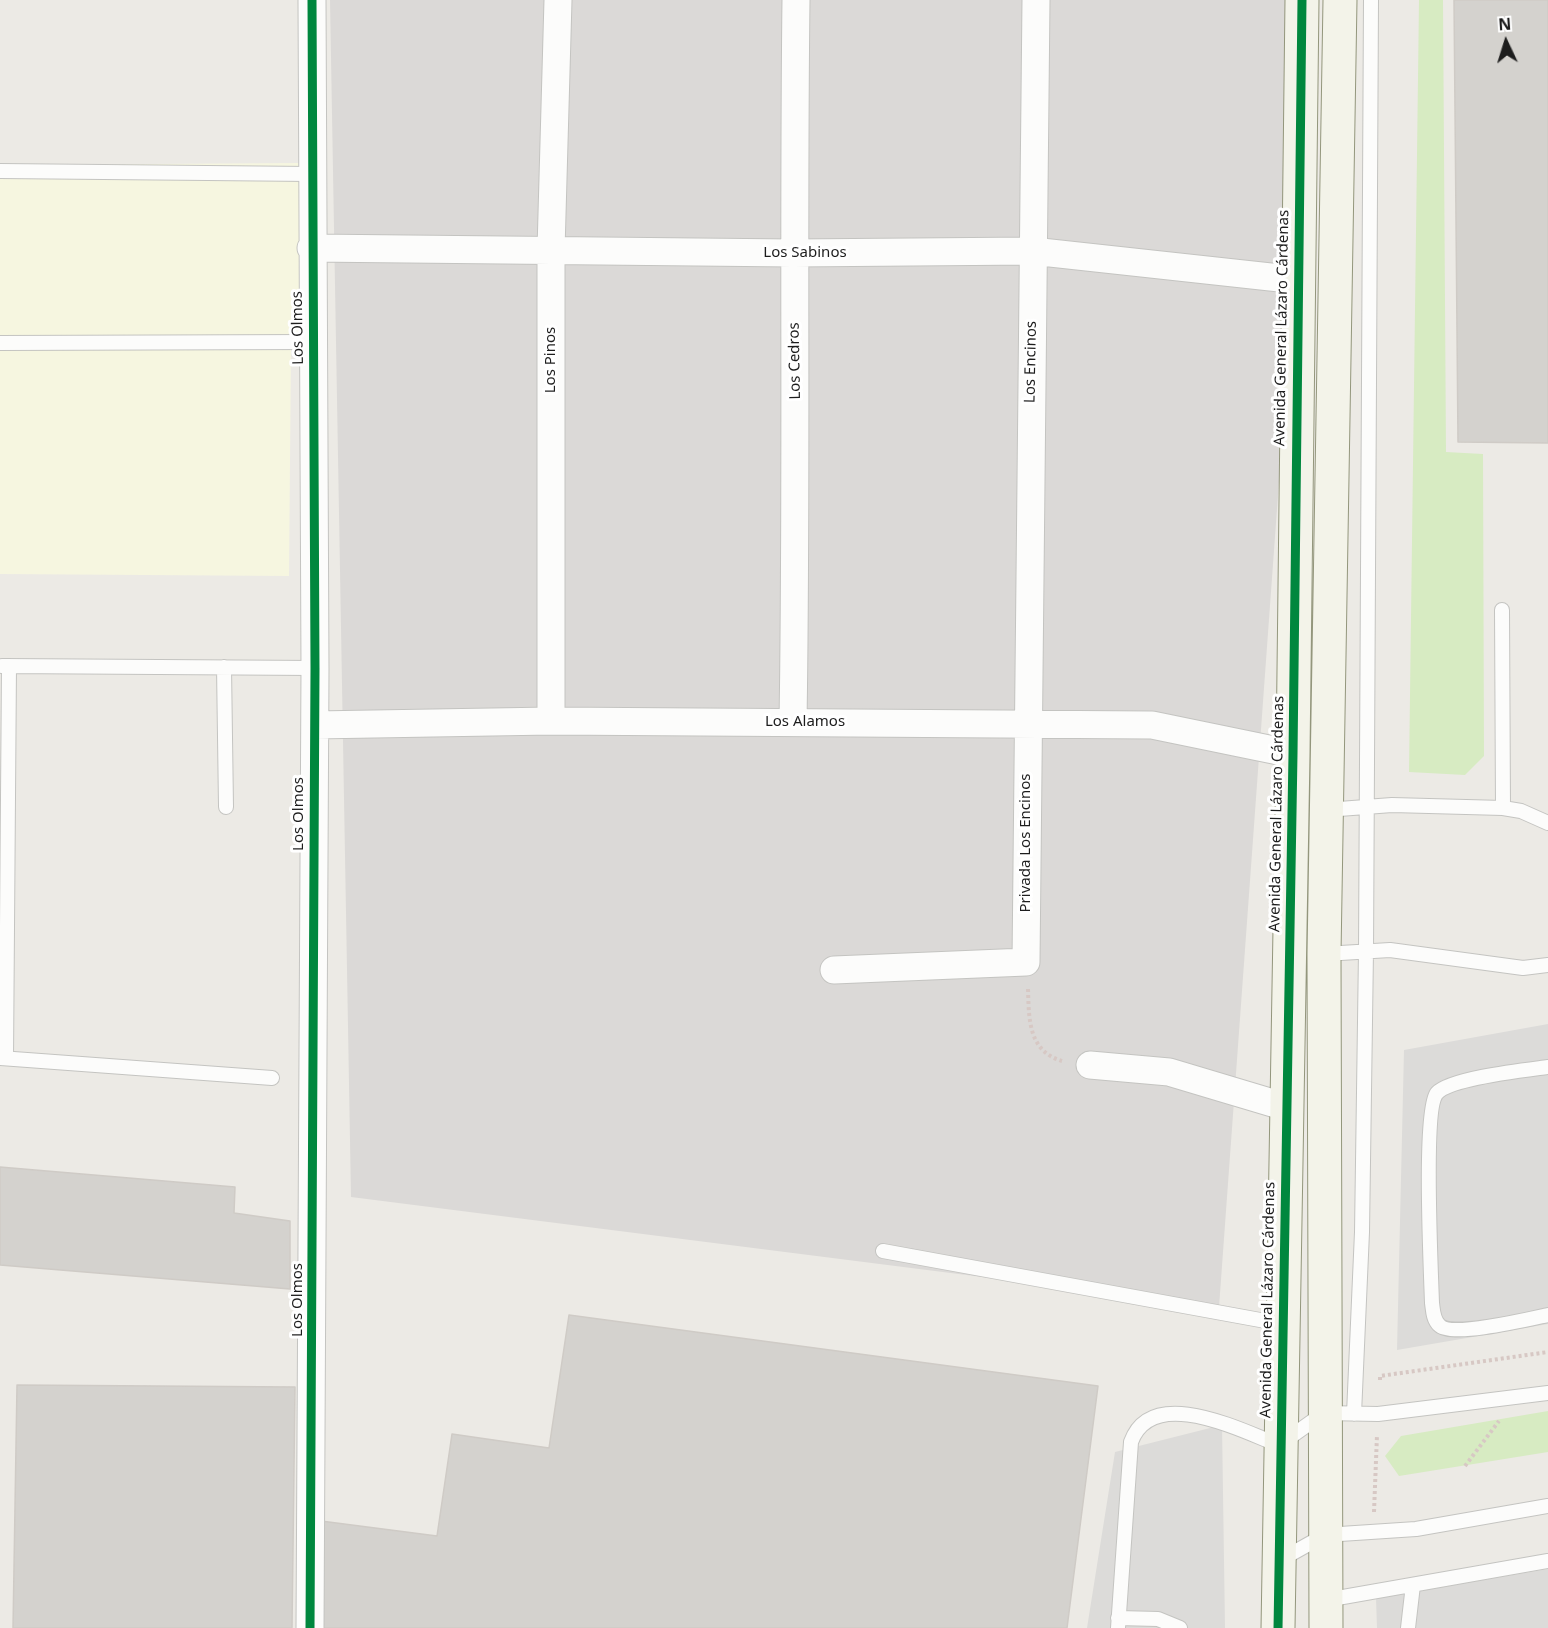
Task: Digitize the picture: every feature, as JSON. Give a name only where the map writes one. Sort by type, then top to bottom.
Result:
[{"type":"street","name":"Los Olmos","points":[[310,1628],[315,725],[314,342],[311,248],[312,0]]},
{"type":"street","name":"Los Pinos","points":[[551,721],[551,250],[558,0]]},
{"type":"street","name":"Los Cedros","points":[[793,722],[797,474],[793,253],[796,0]]},
{"type":"street","name":"Los Encinos","points":[[1027,724],[1036,0]]},
{"type":"street","name":"Avenida General Lázaro Cárdenas","points":[[1278,1628],[1277,1561],[1293,754],[1302,0]]},
{"type":"street","points":[[1323,1332],[1324,954],[1340,0]]},
{"type":"street","name":"Los Sabinos","points":[[311,248],[793,253],[1032,251],[1298,280]]},
{"type":"street","name":"Los Alamos","points":[[315,725],[551,721],[1152,725],[1293,754]]},
{"type":"street","name":"Privada Los Encinos","points":[[1026,962],[1027,724]]},
{"type":"street","points":[[834,970],[1026,962]]},
{"type":"street","points":[[1090,1065],[1169,1072],[1286,1107]]},
{"type":"street","points":[[1285,1204],[1286,1181],[1296,1189],[1300,1201],[1339,1414],[1325,1534],[1326,1614]]},
{"type":"lane","points":[[1339,1414],[1362,1232],[1366,951],[1371,0]]},
{"type":"lane","points":[[0,171],[311,174]]},
{"type":"lane","points":[[0,343],[314,342]]},
{"type":"lane","points":[[1502,609],[1503,808]]},
{"type":"lane","points":[[272,1078],[3,1058],[5,666],[315,668]]},
{"type":"lane","points":[[224,667],[226,807]]},
{"type":"lane","points":[[1326,810],[1367,807],[1503,808],[1521,811],[1548,823]]},
{"type":"lane","points":[[1324,954],[1390,950],[1523,968],[1548,965]]},
{"type":"lane","points":[[1548,1067],[1464,1082],[1437,1092],[1431,1101],[1430,1140],[1432,1303],[1434,1317],[1439,1326],[1448,1330],[1463,1330],[1548,1315]]},
{"type":"lane","points":[[883,1251],[1282,1324]]},
{"type":"lane","points":[[1180,1628],[1158,1619],[1118,1623],[1131,1442],[1142,1424],[1163,1416],[1205,1415],[1279,1446],[1339,1414],[1378,1414],[1548,1393]]},
{"type":"lane","points":[[1277,1561],[1325,1534],[1416,1529],[1548,1506]]},
{"type":"lane","points":[[1326,1614],[1413,1585],[1548,1561]]},
{"type":"lane","points":[[1408,1628],[1413,1585]]},
{"type":"path","points":[[1026,962],[1029,1021],[1035,1041],[1046,1055],[1090,1065]]},
{"type":"path","points":[[1373,1532],[1380,1376],[1548,1352]]},
{"type":"path","points":[[1465,1466],[1501,1419]]},
{"type":"shaded area","points":[[330,0],[1314,0],[1219,1307],[351,1197]]},
{"type":"shaded area","points":[[300,163],[306,337],[0,338],[0,165]]},
{"type":"shaded area","points":[[0,346],[291,348],[289,576],[0,574]]},
{"type":"shaded area","points":[[1548,1024],[1548,1324],[1397,1350],[1404,1050]]},
{"type":"shaded area","points":[[1222,1425],[1225,1628],[1087,1628],[1115,1452]]},
{"type":"shaded area","points":[[1548,1569],[1548,1628],[1377,1628],[1376,1598]]},
{"type":"green space","points":[[1419,0],[1443,0],[1446,452],[1483,454],[1484,756],[1465,775],[1409,772]]},
{"type":"green space","points":[[1548,1411],[1548,1452],[1399,1476],[1385,1456],[1401,1436]]},
{"type":"building","points":[[1454,0],[1548,0],[1548,443],[1458,442]]},
{"type":"building","points":[[0,1167],[235,1187],[234,1213],[290,1221],[290,1289],[0,1265]]},
{"type":"building","points":[[569,1315],[1098,1386],[1067,1628],[320,1628],[321,1521],[437,1536],[452,1434],[549,1448]]},
{"type":"building","points":[[17,1385],[295,1387],[292,1628],[13,1628]]},
{"type":"cycle path","points":[[310,1628],[315,668],[312,0]]},
{"type":"cycle path","points":[[1278,1628],[1293,754],[1302,0]]}]
